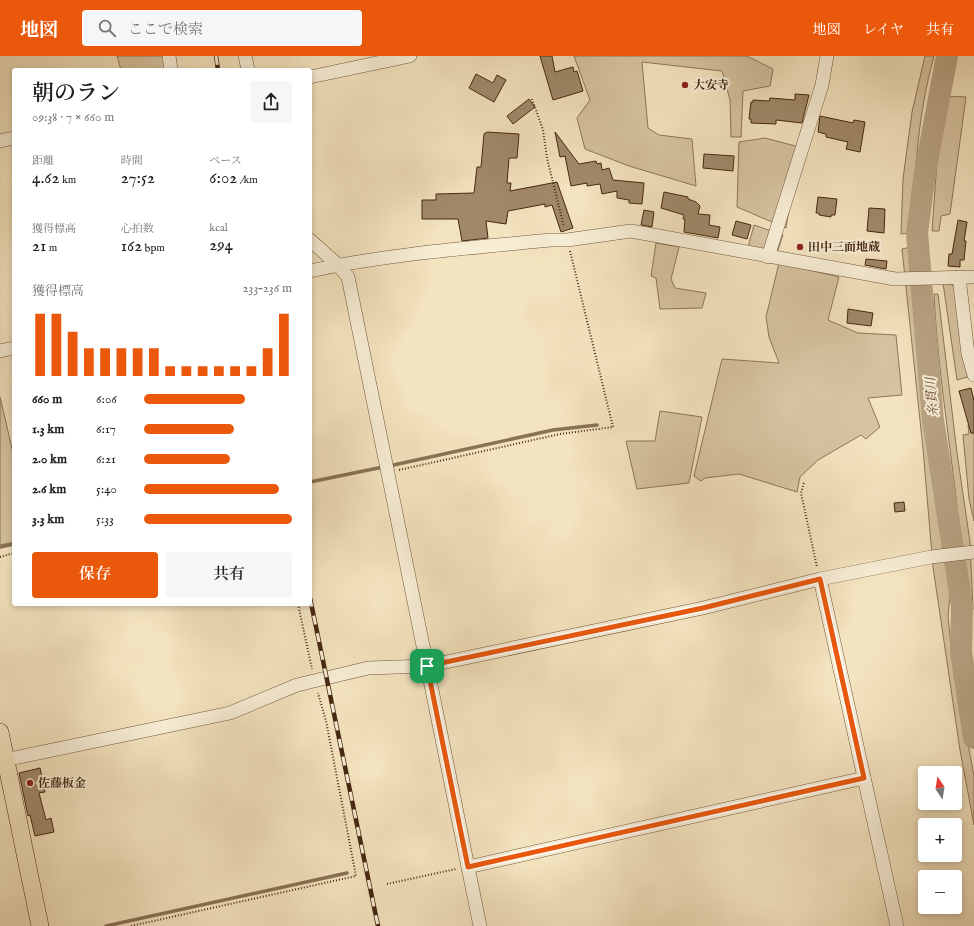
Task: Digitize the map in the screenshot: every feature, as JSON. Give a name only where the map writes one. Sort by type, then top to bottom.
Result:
[{"type":"main road","points":[[0,732],[3,761],[40,926]]},
{"type":"street","points":[[169,56],[171,68]]},
{"type":"street","points":[[245,56],[248,68]]},
{"type":"street","points":[[312,76],[410,56]]},
{"type":"street","points":[[768,257],[822,85],[827,56]]},
{"type":"street","points":[[0,141],[12,138]]},
{"type":"street","points":[[312,271],[408,254],[550,240],[567,240],[631,231],[895,280],[974,276]]},
{"type":"street","points":[[312,242],[338,265],[348,277],[480,926]]},
{"type":"street","points":[[959,277],[974,375]]},
{"type":"street","points":[[0,351],[12,348]]},
{"type":"street","points":[[3,761],[230,713],[297,684],[368,668],[427,666],[703,608],[820,579],[931,557],[974,552]]},
{"type":"street","points":[[820,579],[897,926]]},
{"type":"street","points":[[468,867],[864,778]]},
{"type":"path","points":[[388,472],[560,434],[612,429],[547,158],[543,130],[532,99]]},
{"type":"path","points":[[804,483],[801,493],[820,579]]},
{"type":"path","points":[[0,557],[12,554]]},
{"type":"path","points":[[131,926],[356,876],[326,721],[298,606]]},
{"type":"path","points":[[387,884],[468,867]]},
{"type":"shaded area","points":[[117,56],[163,56],[165,68],[120,68]]},
{"type":"shaded area","points":[[574,56],[747,56],[773,69],[770,86],[743,91],[741,137],[731,137],[730,100],[722,71],[642,62],[648,128],[659,135],[692,139],[696,186],[629,166],[585,149],[577,118],[590,100]]},
{"type":"shaded area","points":[[925,56],[934,56],[924,100],[918,144],[914,189],[913,233],[901,234],[903,179],[912,112]]},
{"type":"shaded area","points":[[945,96],[966,97],[950,214],[941,216],[939,231],[932,231],[939,133]]},
{"type":"shaded area","points":[[765,138],[799,147],[786,228],[737,207],[739,142]]},
{"type":"shaded area","points":[[754,225],[783,235],[777,253],[748,247]]},
{"type":"shaded area","points":[[656,243],[679,247],[671,279],[675,288],[706,293],[702,308],[660,309],[656,278],[651,276]]},
{"type":"shaded area","points":[[911,247],[922,393],[938,490],[950,595],[948,616],[952,657],[974,776],[974,825],[960,750],[933,567],[923,449],[902,249]]},
{"type":"shaded area","points":[[779,263],[839,277],[828,320],[858,333],[896,335],[902,395],[868,398],[880,427],[866,439],[861,435],[818,460],[800,477],[797,492],[739,474],[705,478],[701,481],[694,476],[722,359],[779,363],[769,337],[766,317]]},
{"type":"shaded area","points":[[943,283],[950,283],[956,289],[974,375],[957,380]]},
{"type":"shaded area","points":[[934,294],[938,294],[957,453],[970,542],[973,610],[965,615],[960,534],[941,374]]},
{"type":"shaded area","points":[[0,397],[12,448],[12,542],[0,545]]},
{"type":"shaded area","points":[[660,411],[702,417],[689,483],[637,489],[626,441],[655,441]]},
{"type":"shaded area","points":[[974,423],[974,521],[969,499],[963,435],[969,434],[968,425]]},
{"type":"building","points":[[540,56],[552,56],[555,72],[573,67],[574,72],[577,71],[583,91],[553,100]]},
{"type":"building","points":[[476,74],[493,83],[497,75],[506,80],[494,102],[469,88]]},
{"type":"building","points":[[795,94],[809,95],[802,123],[776,120],[776,124],[751,123],[751,119],[749,119],[751,102],[753,102],[753,100],[769,101],[770,98],[795,100]]},
{"type":"building","points":[[529,99],[535,107],[513,124],[507,116]]},
{"type":"building","points":[[820,116],[853,123],[854,120],[865,122],[860,152],[846,149],[848,142],[826,137],[826,134],[818,132]]},
{"type":"building","points":[[487,132],[519,134],[517,158],[509,158],[507,183],[511,183],[510,191],[557,182],[573,228],[561,232],[552,205],[545,207],[545,204],[508,211],[506,224],[486,221],[488,238],[462,241],[458,219],[422,219],[422,200],[436,200],[436,194],[474,193],[477,167],[481,167],[484,134]]},
{"type":"building","points":[[555,132],[579,164],[596,161],[597,164],[601,163],[602,170],[609,168],[613,180],[644,183],[642,204],[629,203],[629,200],[617,198],[617,191],[602,194],[600,184],[587,186],[587,183],[571,186],[565,156],[560,157]]},
{"type":"building","points":[[704,154],[734,156],[733,171],[703,168]]},
{"type":"building","points":[[664,192],[688,197],[688,199],[696,202],[700,206],[698,214],[710,215],[709,225],[720,227],[718,238],[684,232],[684,215],[661,208]]},
{"type":"building","points":[[818,197],[837,199],[835,215],[831,215],[831,217],[816,213]]},
{"type":"building","points":[[869,208],[885,209],[884,233],[867,231]]},
{"type":"building","points":[[644,210],[654,212],[652,227],[641,225]]},
{"type":"building","points":[[958,220],[967,222],[964,241],[966,241],[964,260],[960,260],[960,267],[948,266],[949,254],[952,254]]},
{"type":"building","points":[[736,221],[751,225],[747,239],[732,235]]},
{"type":"building","points":[[866,259],[887,261],[886,269],[865,265]]},
{"type":"building","points":[[848,309],[873,313],[871,326],[847,323]]},
{"type":"building","points":[[971,388],[974,401],[974,433],[971,433],[959,391]]},
{"type":"building","points":[[904,502],[905,511],[895,512],[894,503]]},
{"type":"building","points":[[40,768],[45,792],[39,793],[46,820],[51,818],[54,832],[35,836],[30,815],[28,816],[19,773]]},
{"type":"waterway","name":"糸貫川","points":[[947,56],[925,172],[917,233],[933,420],[962,606],[961,652],[974,738]]},
{"type":"waterway","points":[[389,466],[553,430],[597,425]]},
{"type":"waterway","points":[[312,482],[383,467]]},
{"type":"waterway","points":[[0,547],[12,544]]},
{"type":"waterway","points":[[106,926],[347,873]]},
{"type":"railway","points":[[216,56],[218,68]]},
{"type":"railway","points":[[312,606],[378,926]]},
{"type":"place","name":"大安寺","points":[[685,85]]},
{"type":"place","name":"田中三面地蔵","points":[[800,247]]},
{"type":"place","name":"佐藤板金","points":[[30,783]]},
{"type":"route","points":[[820,579],[864,778],[468,867],[427,666],[703,608],[820,579]]}]
